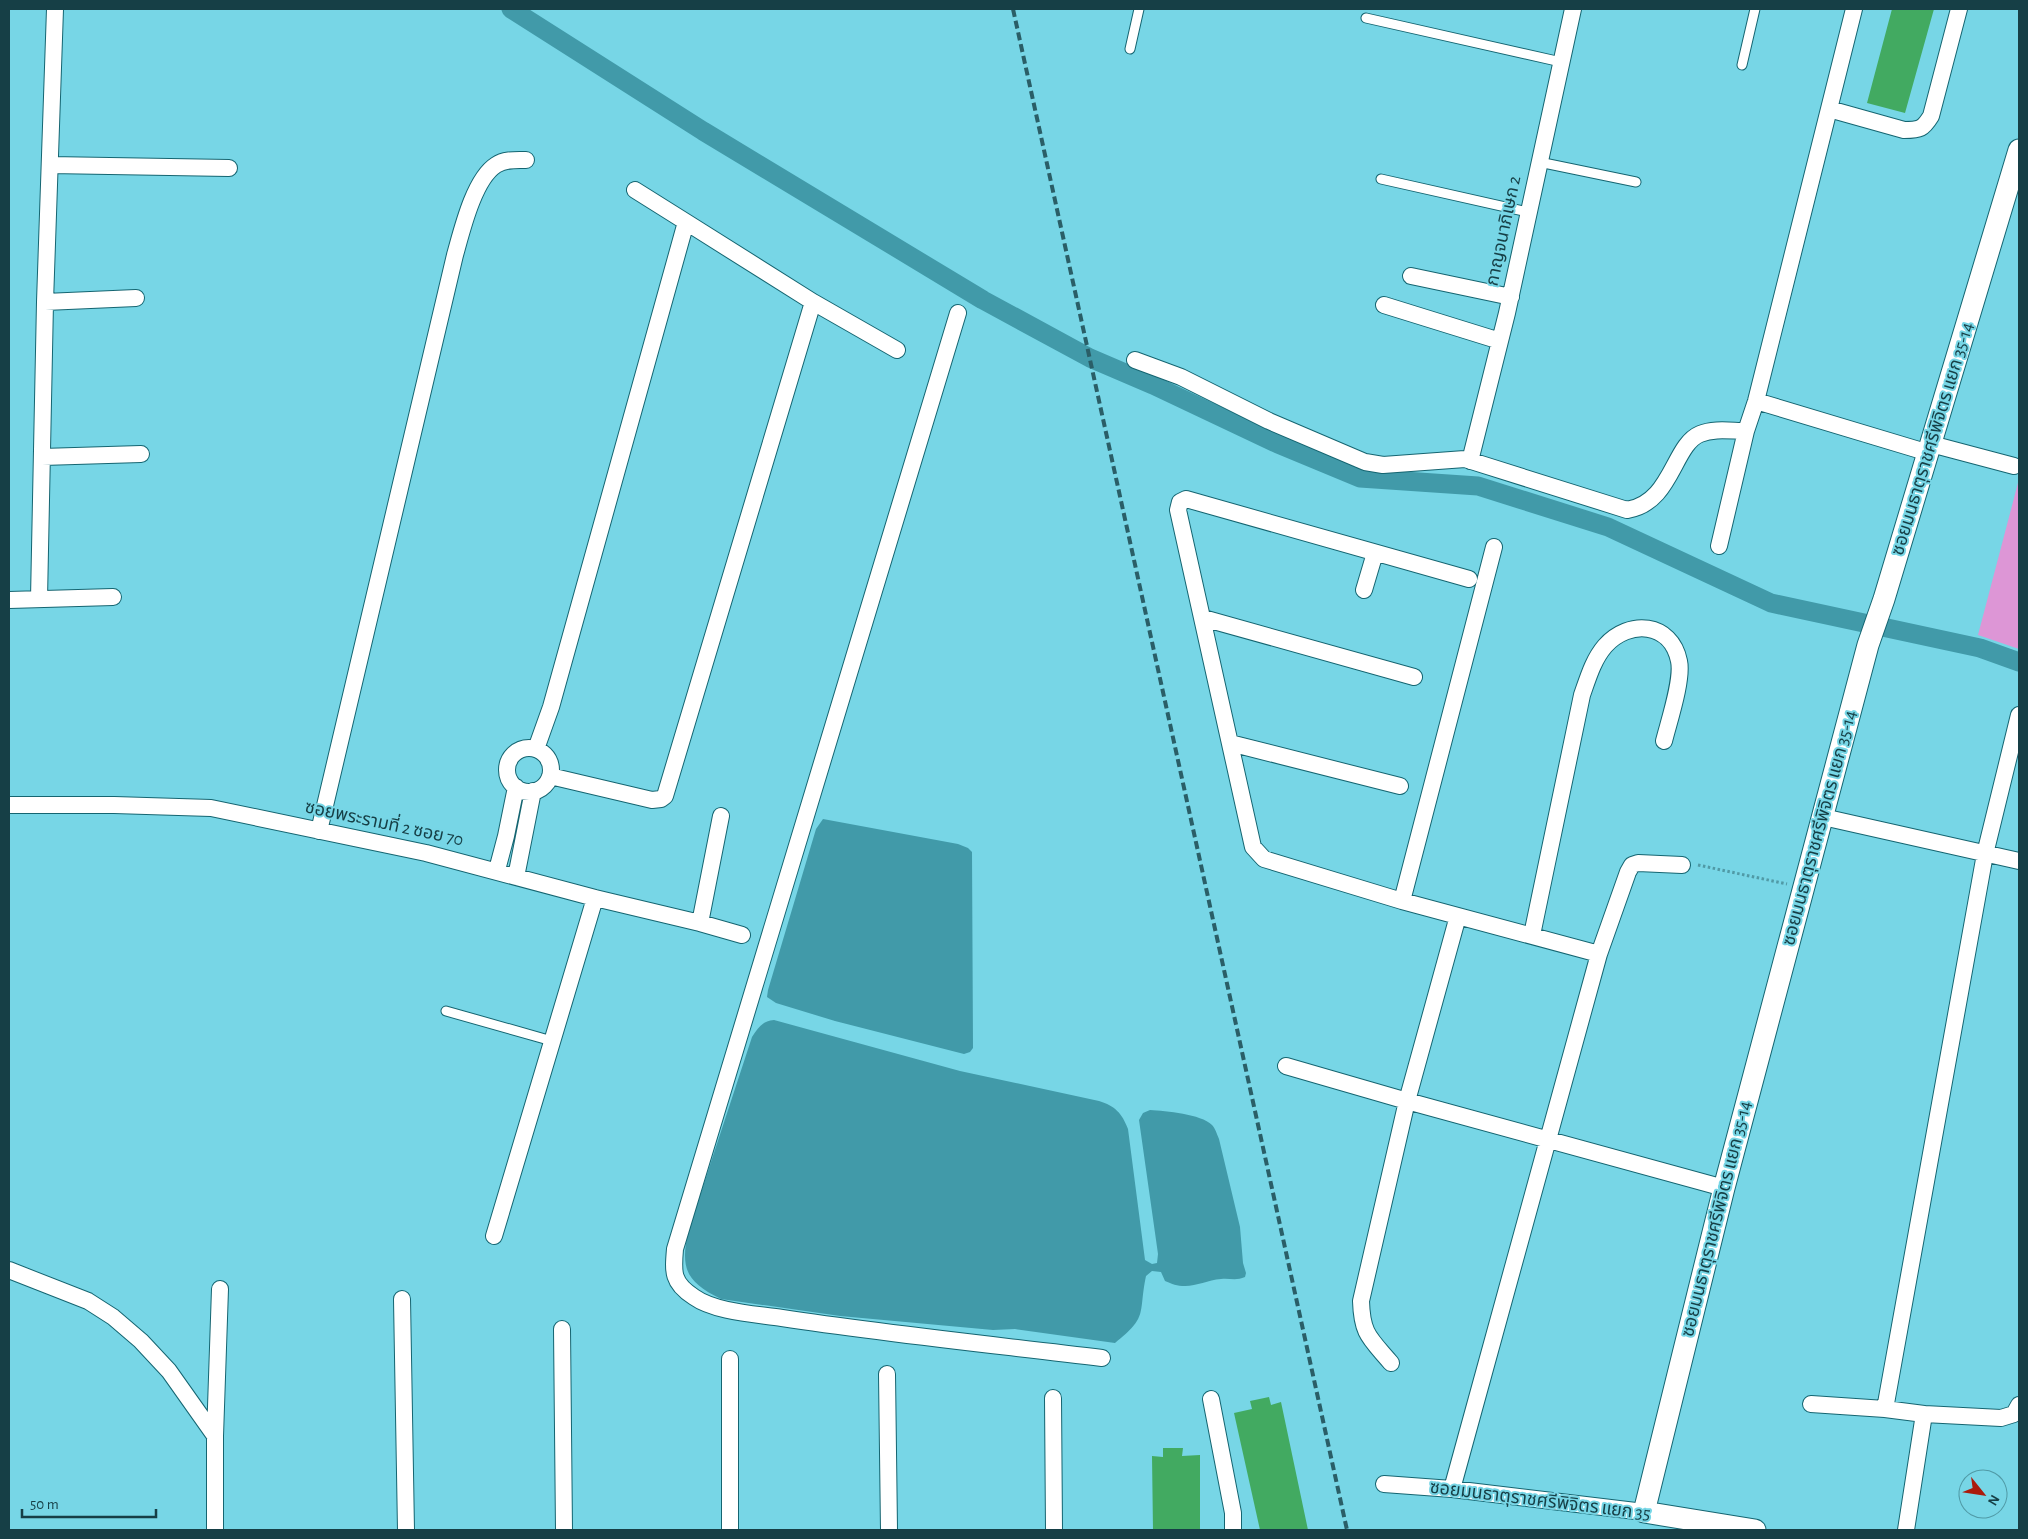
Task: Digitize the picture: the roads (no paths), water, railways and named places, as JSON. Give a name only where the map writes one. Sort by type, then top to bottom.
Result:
[{"type":"street","points":[[39,599],[45,302],[55,9]]},
{"type":"street","name":"กาญจนาภิเษก 2","points":[[1470,461],[1500,342],[1574,9]]},
{"type":"street","points":[[1719,546],[1746,431],[1756,402],[1854,9]]},
{"type":"street","points":[[1829,109],[1904,130],[1917,130],[1924,126],[1931,116],[1959,9]]},
{"type":"street","name":"ซอยมนธาตุราชศรีพิจิตร แยก 35-14","points":[[1644,1512],[1724,1188],[1868,645],[1930,449],[2019,150]]},
{"type":"street","points":[[319,831],[455,255],[468,210],[485,174],[497,164],[510,160],[526,160]]},
{"type":"street","points":[[50,165],[229,168]]},
{"type":"street","points":[[635,190],[813,302],[897,350]]},
{"type":"street","points":[[536,749],[551,707],[686,222]]},
{"type":"street","points":[[1411,276],[1510,297]]},
{"type":"street","points":[[45,302],[136,298]]},
{"type":"street","points":[[550,776],[652,800],[661,799],[665,796],[813,302]]},
{"type":"street","points":[[1384,305],[1500,342]]},
{"type":"street","points":[[958,313],[675,1249],[673,1272],[680,1287],[694,1298],[706,1304],[724,1309],[816,1323],[1102,1358]]},
{"type":"street","points":[[1135,360],[1181,377],[1269,421],[1365,462],[1383,464],[1456,459],[1470,461],[1627,510],[1634,509],[1648,502],[1663,487],[1685,449],[1698,434],[1711,431],[1746,431]]},
{"type":"street","points":[[1756,402],[1930,449],[2014,466]]},
{"type":"street","points":[[42,457],[141,454]]},
{"type":"street","points":[[1469,579],[1186,499],[1180,502],[1178,510],[1253,847],[1264,859],[1402,901],[1599,954]]},
{"type":"street","points":[[1402,901],[1494,547]]},
{"type":"street","points":[[1364,590],[1375,552]]},
{"type":"street","points":[[9,600],[112,597]]},
{"type":"street","points":[[1202,618],[1414,677]]},
{"type":"street","points":[[1532,935],[1582,695],[1598,656],[1606,645],[1623,631],[1641,628],[1655,630],[1662,633],[1676,652],[1680,673],[1664,741]]},
{"type":"street","points":[[1885,1409],[1984,854],[2019,714]]},
{"type":"street","points":[[1230,743],[1400,786]]},
{"type":"street","points":[[523,749],[536,749],[542,752],[550,762],[550,776],[544,786],[526,792],[516,787],[508,776],[508,763],[512,757],[523,749]]},
{"type":"street","points":[[497,870],[516,787]]},
{"type":"street","points":[[516,877],[532,791]]},
{"type":"street","name":"ซอยพระรามที่ 2 ซอย 70","points":[[9,805],[114,805],[211,808],[426,853],[742,935]]},
{"type":"street","points":[[700,923],[721,816]]},
{"type":"street","points":[[1824,816],[2019,861]]},
{"type":"street","points":[[1452,1489],[1599,954],[1628,872],[1632,865],[1638,863],[1689,865]]},
{"type":"street","points":[[494,1236],[595,898]]},
{"type":"street","points":[[1390,1363],[1367,1334],[1364,1327],[1361,1301],[1407,1101],[1458,916]]},
{"type":"street","points":[[1286,1066],[1724,1188]]},
{"type":"street","points":[[9,1270],[88,1301],[113,1317],[141,1341],[169,1371],[215,1436]]},
{"type":"street","points":[[215,1530],[215,1436],[220,1289]]},
{"type":"street","points":[[402,1299],[406,1530]]},
{"type":"street","points":[[562,1329],[564,1530]]},
{"type":"street","points":[[730,1359],[730,1530]]},
{"type":"street","points":[[888,1374],[889,1530]]},
{"type":"street","points":[[1053,1398],[1054,1530]]},
{"type":"street","points":[[1211,1399],[1233,1513],[1233,1530]]},
{"type":"street","points":[[1810,1404],[1885,1409],[1924,1414],[2002,1418],[2014,1414],[2019,1405]]},
{"type":"street","points":[[1906,1530],[1924,1414]]},
{"type":"street","name":"ซอยมนธาตุราชศรีพิจิตร แยก 35","points":[[1384,1484],[1452,1489],[1644,1512],[1744,1530]]},
{"type":"lane","points":[[1130,50],[1139,9]]},
{"type":"lane","points":[[1742,65],[1755,9]]},
{"type":"lane","points":[[1366,18],[1561,62]]},
{"type":"lane","points":[[1539,162],[1636,182]]},
{"type":"lane","points":[[1381,179],[1528,212]]},
{"type":"lane","points":[[446,1011],[552,1041]]},
{"type":"water","points":[[823,819],[958,844],[972,852],[973,1048],[970,1052],[964,1054],[835,1021],[776,1003],[767,997],[816,829]]},
{"type":"water","points":[[774,1020],[960,1071],[1099,1101],[1114,1108],[1120,1114],[1128,1129],[1145,1260],[1152,1264],[1157,1263],[1158,1254],[1139,1120],[1143,1113],[1150,1110],[1183,1114],[1207,1121],[1213,1126],[1219,1139],[1240,1227],[1245,1277],[1182,1286],[1165,1281],[1161,1272],[1152,1271],[1146,1276],[1142,1307],[1138,1320],[1115,1343],[1015,1329],[993,1330],[840,1316],[721,1299],[709,1293],[694,1280],[686,1265],[685,1256],[688,1232],[752,1037],[763,1023]]},
{"type":"waterway","points":[[511,9],[703,131],[983,300],[1090,358],[1153,385],[1278,444],[1360,478],[1478,486],[1608,527],[1771,603],[1980,648],[2019,662]]},
{"type":"railway","points":[[1013,9],[1347,1530]]}]
